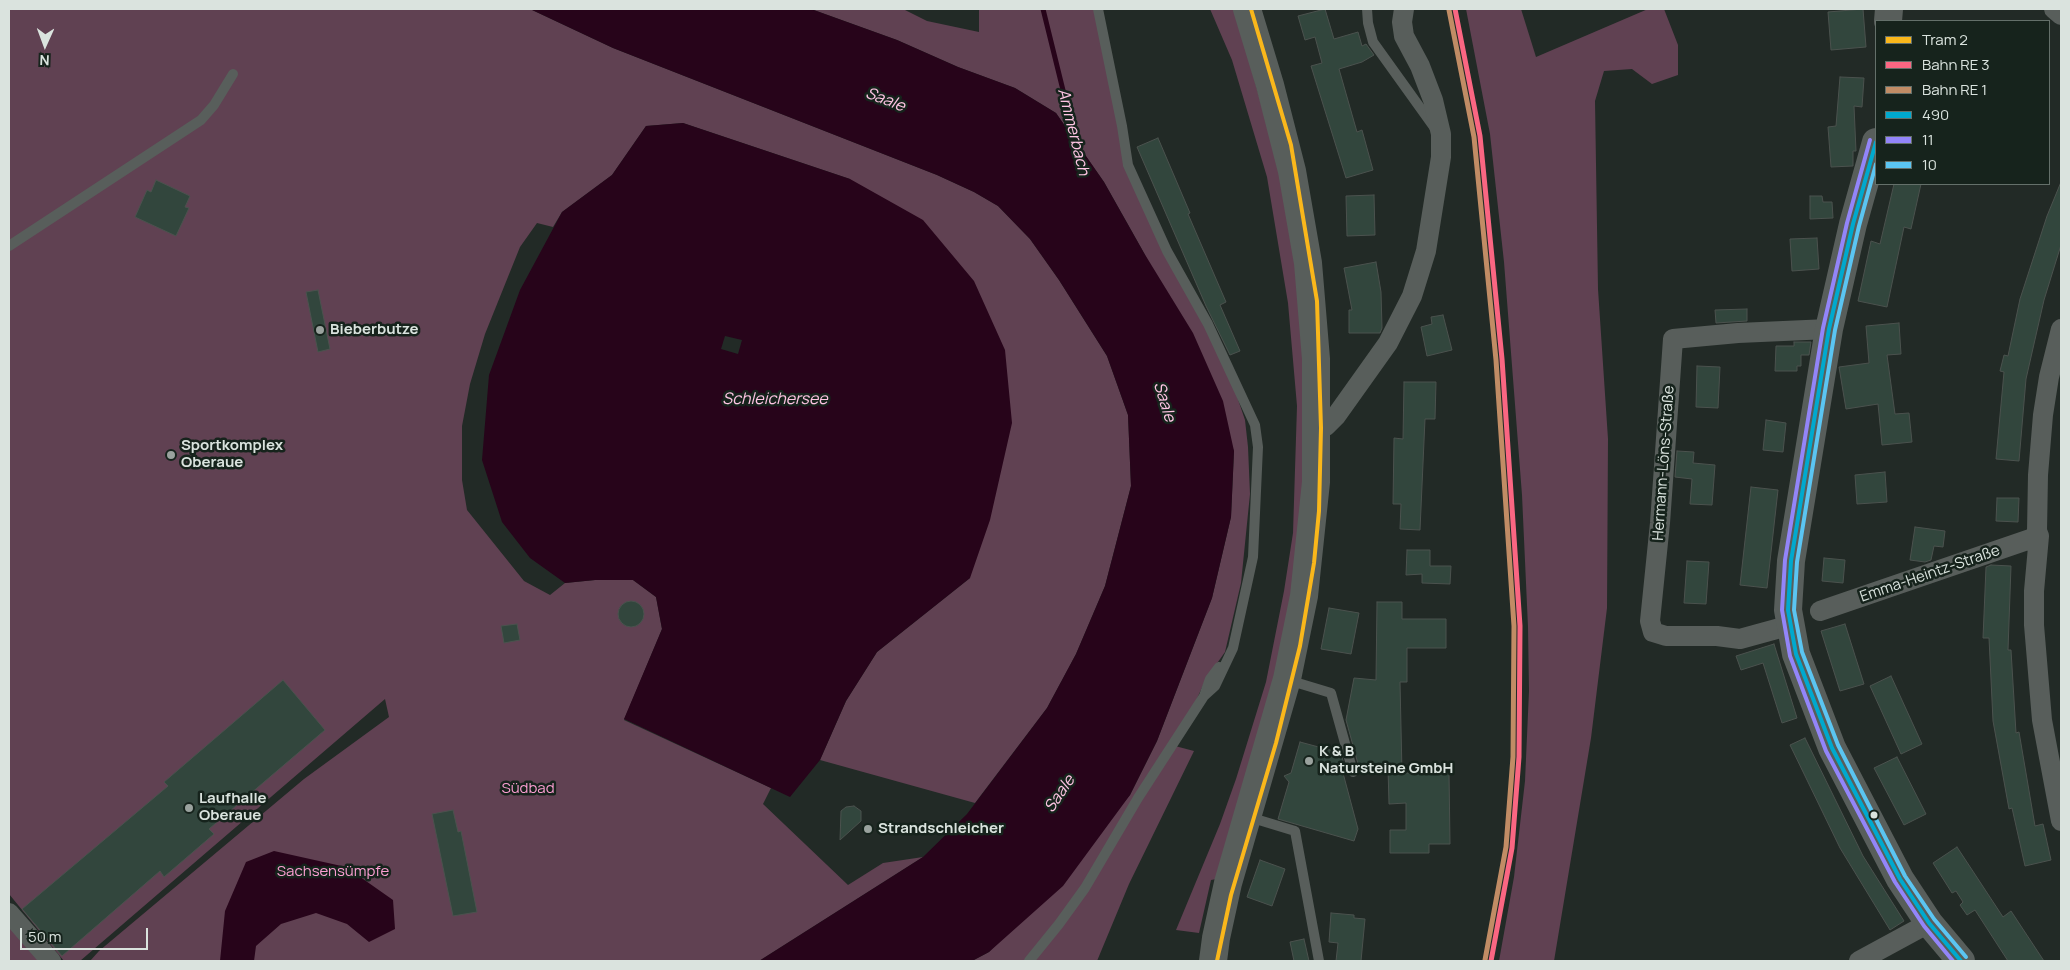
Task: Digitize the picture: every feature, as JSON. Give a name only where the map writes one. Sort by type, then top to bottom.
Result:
[{"type":"main road","points":[[1213,961],[1228,884],[1287,679],[1304,596],[1316,482],[1316,359],[1308,263],[1292,171],[1270,85],[1247,9]]},
{"type":"main road","points":[[1875,146],[1853,224],[1829,329],[1792,561],[1788,610],[1796,654],[1832,748],[1900,880],[1929,924],[1961,961]]},
{"type":"street","points":[[1317,429],[1330,423],[1388,343],[1412,296],[1422,266],[1429,234],[1441,157],[1440,134],[1433,100],[1420,66],[1404,36],[1402,22],[1404,9]]},
{"type":"street","points":[[2054,9],[2061,15]]},
{"type":"street","name":"Hermann-Löns-Straße","points":[[1791,625],[1740,639],[1717,636],[1666,636],[1654,632],[1650,621],[1673,339],[1738,333],[1829,329]]},
{"type":"street","points":[[2061,329],[2049,377],[2043,414],[2038,475],[2037,531],[2039,536],[2034,591],[2037,673],[2042,720],[2061,821]]},
{"type":"street","name":"Emma-Heintz-Straße","points":[[1820,611],[2039,536]]},
{"type":"street","points":[[9,913],[51,961]]},
{"type":"street","points":[[1859,961],[1929,924]]},
{"type":"lane","points":[[1029,961],[1060,924],[1085,888],[1138,798],[1204,696],[1210,679],[1233,648],[1252,557],[1258,447],[1255,425],[1208,324],[1167,251],[1128,165],[1098,9]]},
{"type":"lane","points":[[1367,9],[1368,24],[1373,42],[1440,134]]},
{"type":"lane","points":[[9,246],[201,120],[214,105],[233,74]]},
{"type":"lane","points":[[1287,679],[1331,693],[1353,772]]},
{"type":"lane","points":[[1248,816],[1295,831],[1319,961]]},
{"type":"green space","points":[[9,9],[530,9],[613,48],[937,175],[974,192],[998,206],[1030,239],[1059,280],[1107,356],[1128,415],[1131,486],[1105,586],[1076,654],[1047,708],[975,803],[820,760],[846,701],[877,652],[970,578],[850,179],[683,123],[646,126],[612,175],[562,212],[553,227],[537,223],[520,247],[485,334],[470,384],[462,426],[462,480],[467,510],[524,581],[550,595],[565,583],[595,580],[633,580],[656,597],[662,629],[624,720],[771,788],[763,804],[848,885],[883,863],[923,857],[759,961],[90,961],[99,951],[304,779],[389,717],[385,699],[80,961],[64,961],[9,894]]},
{"type":"green space","points":[[811,9],[903,9],[927,21],[979,32],[979,9],[1098,9],[1128,165],[1227,367],[1245,420],[1250,494],[1241,583],[1225,652],[1206,679],[1175,746],[1194,751],[1129,884],[1097,961],[972,961],[989,952],[1130,795],[1157,741],[1212,598],[1231,517],[1234,451],[1144,253],[1104,182],[1056,113],[1015,88],[958,67],[897,40]]},
{"type":"green space","points":[[1210,9],[1235,9],[1281,176],[1301,301],[1306,458],[1287,639],[1222,878],[1211,880],[1199,933],[1176,930],[1220,824],[1266,682],[1293,533],[1297,406],[1288,303],[1267,177],[1232,60]]},
{"type":"green space","points":[[1466,9],[1521,9],[1536,57],[1648,9],[1664,9],[1678,45],[1678,75],[1652,84],[1632,69],[1604,71],[1595,101],[1598,289],[1608,439],[1607,608],[1591,738],[1554,961],[1499,961],[1514,877],[1525,781],[1529,691],[1528,627],[1522,495],[1504,262],[1490,134]]},
{"type":"green space","points":[[9,924],[41,961],[9,961]]},
{"type":"water","name":"Saale","points":[[530,9],[811,9],[897,40],[958,67],[1015,88],[1056,113],[1104,182],[1144,253],[1193,333],[1223,401],[1234,451],[1231,517],[1212,598],[1157,741],[1130,795],[1063,886],[989,952],[972,961],[759,961],[923,857],[967,814],[1047,708],[1076,654],[1105,586],[1131,486],[1128,415],[1107,356],[1059,280],[1030,239],[998,206],[974,192],[937,175],[613,48]]},
{"type":"water","name":"Schleichersee","points":[[683,123],[850,179],[923,220],[974,281],[1005,350],[1012,423],[990,520],[970,578],[877,652],[846,701],[820,760],[790,797],[624,719],[662,629],[656,597],[633,580],[595,580],[565,583],[530,558],[502,522],[482,460],[489,375],[520,290],[562,212],[612,175],[646,126]]},
{"type":"water","points":[[274,851],[346,867],[393,900],[395,929],[369,942],[347,924],[316,913],[281,924],[256,946],[254,961],[220,961],[225,911],[246,862]]},
{"type":"pier","points":[[725,336],[742,340],[738,354],[721,349]]},
{"type":"building","points":[[1325,9],[1334,39],[1358,32],[1362,46],[1366,44],[1374,55],[1362,62],[1339,69],[1357,132],[1362,130],[1373,170],[1346,178],[1311,66],[1322,63],[1315,37],[1305,40],[1298,16]]},
{"type":"building","points":[[1863,9],[1866,47],[1831,50],[1828,12]]},
{"type":"building","points":[[1840,77],[1864,78],[1862,107],[1854,106],[1856,151],[1853,151],[1853,166],[1831,167],[1828,127],[1836,126]]},
{"type":"building","points":[[1158,138],[1226,302],[1220,305],[1240,351],[1230,355],[1206,306],[1137,147]]},
{"type":"building","points":[[156,180],[190,196],[185,207],[189,208],[176,236],[135,217],[147,190],[151,192]]},
{"type":"building","points":[[2061,182],[2061,245],[2044,300],[2026,379],[2019,461],[1996,459],[2004,372],[2000,371],[2004,355],[2008,356],[2020,299],[2047,216]]},
{"type":"building","points":[[1894,185],[1921,185],[1911,229],[1904,227],[1887,307],[1858,301],[1871,241],[1880,244]]},
{"type":"building","points":[[1374,195],[1375,235],[1347,236],[1346,196]]},
{"type":"building","points":[[1810,196],[1822,196],[1823,202],[1832,202],[1833,218],[1810,219]]},
{"type":"building","points":[[1817,238],[1819,269],[1792,271],[1790,239]]},
{"type":"building","points":[[1376,262],[1381,292],[1382,328],[1380,333],[1349,333],[1349,310],[1352,310],[1344,268]]},
{"type":"building","name":"Bieberbutze","points":[[318,290],[330,349],[318,352],[306,292]]},
{"type":"building","points":[[1747,309],[1747,321],[1716,323],[1715,310]]},
{"type":"building","points":[[1443,315],[1452,350],[1427,356],[1421,327],[1432,324],[1431,317]]},
{"type":"building","points":[[1899,323],[1901,354],[1887,355],[1895,414],[1909,413],[1912,442],[1882,445],[1878,404],[1846,409],[1839,367],[1869,363],[1866,326]]},
{"type":"building","points":[[1794,342],[1811,342],[1809,355],[1801,355],[1801,366],[1797,366],[1797,371],[1775,371],[1776,346],[1794,346]]},
{"type":"building","points":[[1697,366],[1720,367],[1718,408],[1696,407]]},
{"type":"building","points":[[1404,382],[1436,382],[1435,419],[1425,419],[1420,530],[1400,529],[1401,504],[1393,504],[1394,438],[1403,439]]},
{"type":"building","points":[[1766,420],[1786,423],[1783,452],[1763,450]]},
{"type":"building","points":[[1677,451],[1694,452],[1693,463],[1715,465],[1712,505],[1690,504],[1692,479],[1675,477]]},
{"type":"building","points":[[1885,472],[1887,502],[1857,504],[1855,475]]},
{"type":"building","points":[[1751,487],[1778,490],[1767,588],[1740,585]]},
{"type":"building","points":[[1997,498],[2019,498],[2018,522],[1996,521]]},
{"type":"building","points":[[1915,527],[1945,531],[1943,547],[1934,546],[1931,560],[1925,562],[1910,560]]},
{"type":"building","points":[[1407,550],[1430,550],[1430,566],[1451,566],[1450,584],[1422,583],[1422,574],[1406,575]]},
{"type":"building","points":[[1824,558],[1845,560],[1843,583],[1822,581]]},
{"type":"building","points":[[1687,561],[1709,562],[1706,604],[1684,603]]},
{"type":"building","points":[[1991,565],[2011,566],[2008,650],[2011,650],[2016,733],[2019,732],[2035,826],[2043,824],[2051,860],[2025,866],[2012,808],[2009,809],[1993,721],[1989,638],[1983,638],[1986,567]]},
{"type":"building","points":[[631,601],[640,605],[644,614],[640,623],[631,627],[622,623],[618,614],[622,605]]},
{"type":"building","points":[[1377,602],[1402,602],[1402,619],[1446,619],[1446,648],[1407,648],[1407,682],[1400,682],[1402,773],[1449,773],[1450,844],[1429,844],[1429,853],[1390,853],[1390,830],[1406,830],[1406,803],[1389,804],[1388,768],[1360,771],[1346,720],[1354,678],[1376,680]]},
{"type":"building","points":[[1329,608],[1359,613],[1351,654],[1321,649]]},
{"type":"building","points":[[517,624],[520,640],[504,643],[501,626]]},
{"type":"building","points":[[1845,624],[1864,684],[1840,691],[1821,631]]},
{"type":"building","points":[[1774,644],[1797,718],[1782,723],[1763,663],[1741,670],[1736,656]]},
{"type":"building","points":[[1891,676],[1922,744],[1901,754],[1870,686]]},
{"type":"building","name":"Laufhalle Oberaue","points":[[283,680],[325,730],[209,829],[214,834],[164,877],[160,871],[62,956],[22,909],[168,786],[164,782]]},
{"type":"building","points":[[1805,738],[1863,856],[1904,921],[1890,930],[1840,848],[1790,745]]},
{"type":"building","points":[[1300,742],[1341,753],[1346,773],[1343,773],[1358,829],[1354,841],[1278,819],[1289,782],[1284,776],[1291,773]]},
{"type":"building","points":[[1897,757],[1926,814],[1904,825],[1874,768]]},
{"type":"building","points":[[854,806],[861,811],[861,821],[840,840],[841,811],[846,807]]},
{"type":"building","points":[[453,810],[458,832],[461,831],[477,912],[453,916],[432,814]]},
{"type":"building","points":[[1957,847],[2003,917],[2011,911],[2044,961],[2008,961],[1975,910],[1967,915],[1960,905],[1963,902],[1956,891],[1952,893],[1933,863]]},
{"type":"building","points":[[1260,860],[1285,869],[1272,906],[1247,897]]},
{"type":"building","points":[[1331,913],[1354,915],[1354,918],[1365,919],[1361,961],[1336,961],[1338,943],[1329,942]]},
{"type":"building","points":[[1304,939],[1309,961],[1294,961],[1290,942]]},
{"type":"waterway","name":"Ammerbach","points":[[1043,9],[1077,147]]},
{"type":"tram line","name":"2","points":[[1217,961],[1231,895],[1276,743],[1300,646],[1314,563],[1319,511],[1321,428],[1317,301],[1291,145],[1251,9]]},
{"type":"transit line","points":[[1455,9],[1480,136],[1502,359],[1520,626],[1519,757],[1512,848],[1491,961]]},
{"type":"transit line","points":[[1449,10],[1474,137],[1496,360],[1514,626],[1513,757],[1506,847],[1485,960]]},
{"type":"transit line","name":"11","points":[[1870,140],[1847,223],[1823,328],[1785,560],[1782,610],[1790,656],[1826,751],[1895,882],[1924,926],[1953,961]]},
{"type":"transit line","name":"490","points":[[1875,146],[1853,224],[1829,329],[1791,561],[1788,610],[1796,654],[1832,748],[1900,879],[1929,923],[1961,961]]},
{"type":"transit line","name":"10","points":[[1875,168],[1859,226],[1835,330],[1797,562],[1794,610],[1802,652],[1838,745],[1905,876],[1934,919],[1966,957]]},
{"type":"place","name":"Bieberbutze","points":[[320,330]]},
{"type":"place","name":"Sportkomplex Oberaue","points":[[171,455]]},
{"type":"place","name":"K & B Natursteine GmbH","points":[[1309,761]]},
{"type":"place","name":"Laufhalle Oberaue","points":[[189,808]]},
{"type":"place","name":"Strandschleicher","points":[[868,829]]},
{"type":"park label","name":"Südbad","points":[[528,789]]},
{"type":"park label","name":"Sachsensümpfe","points":[[333,872]]}]
